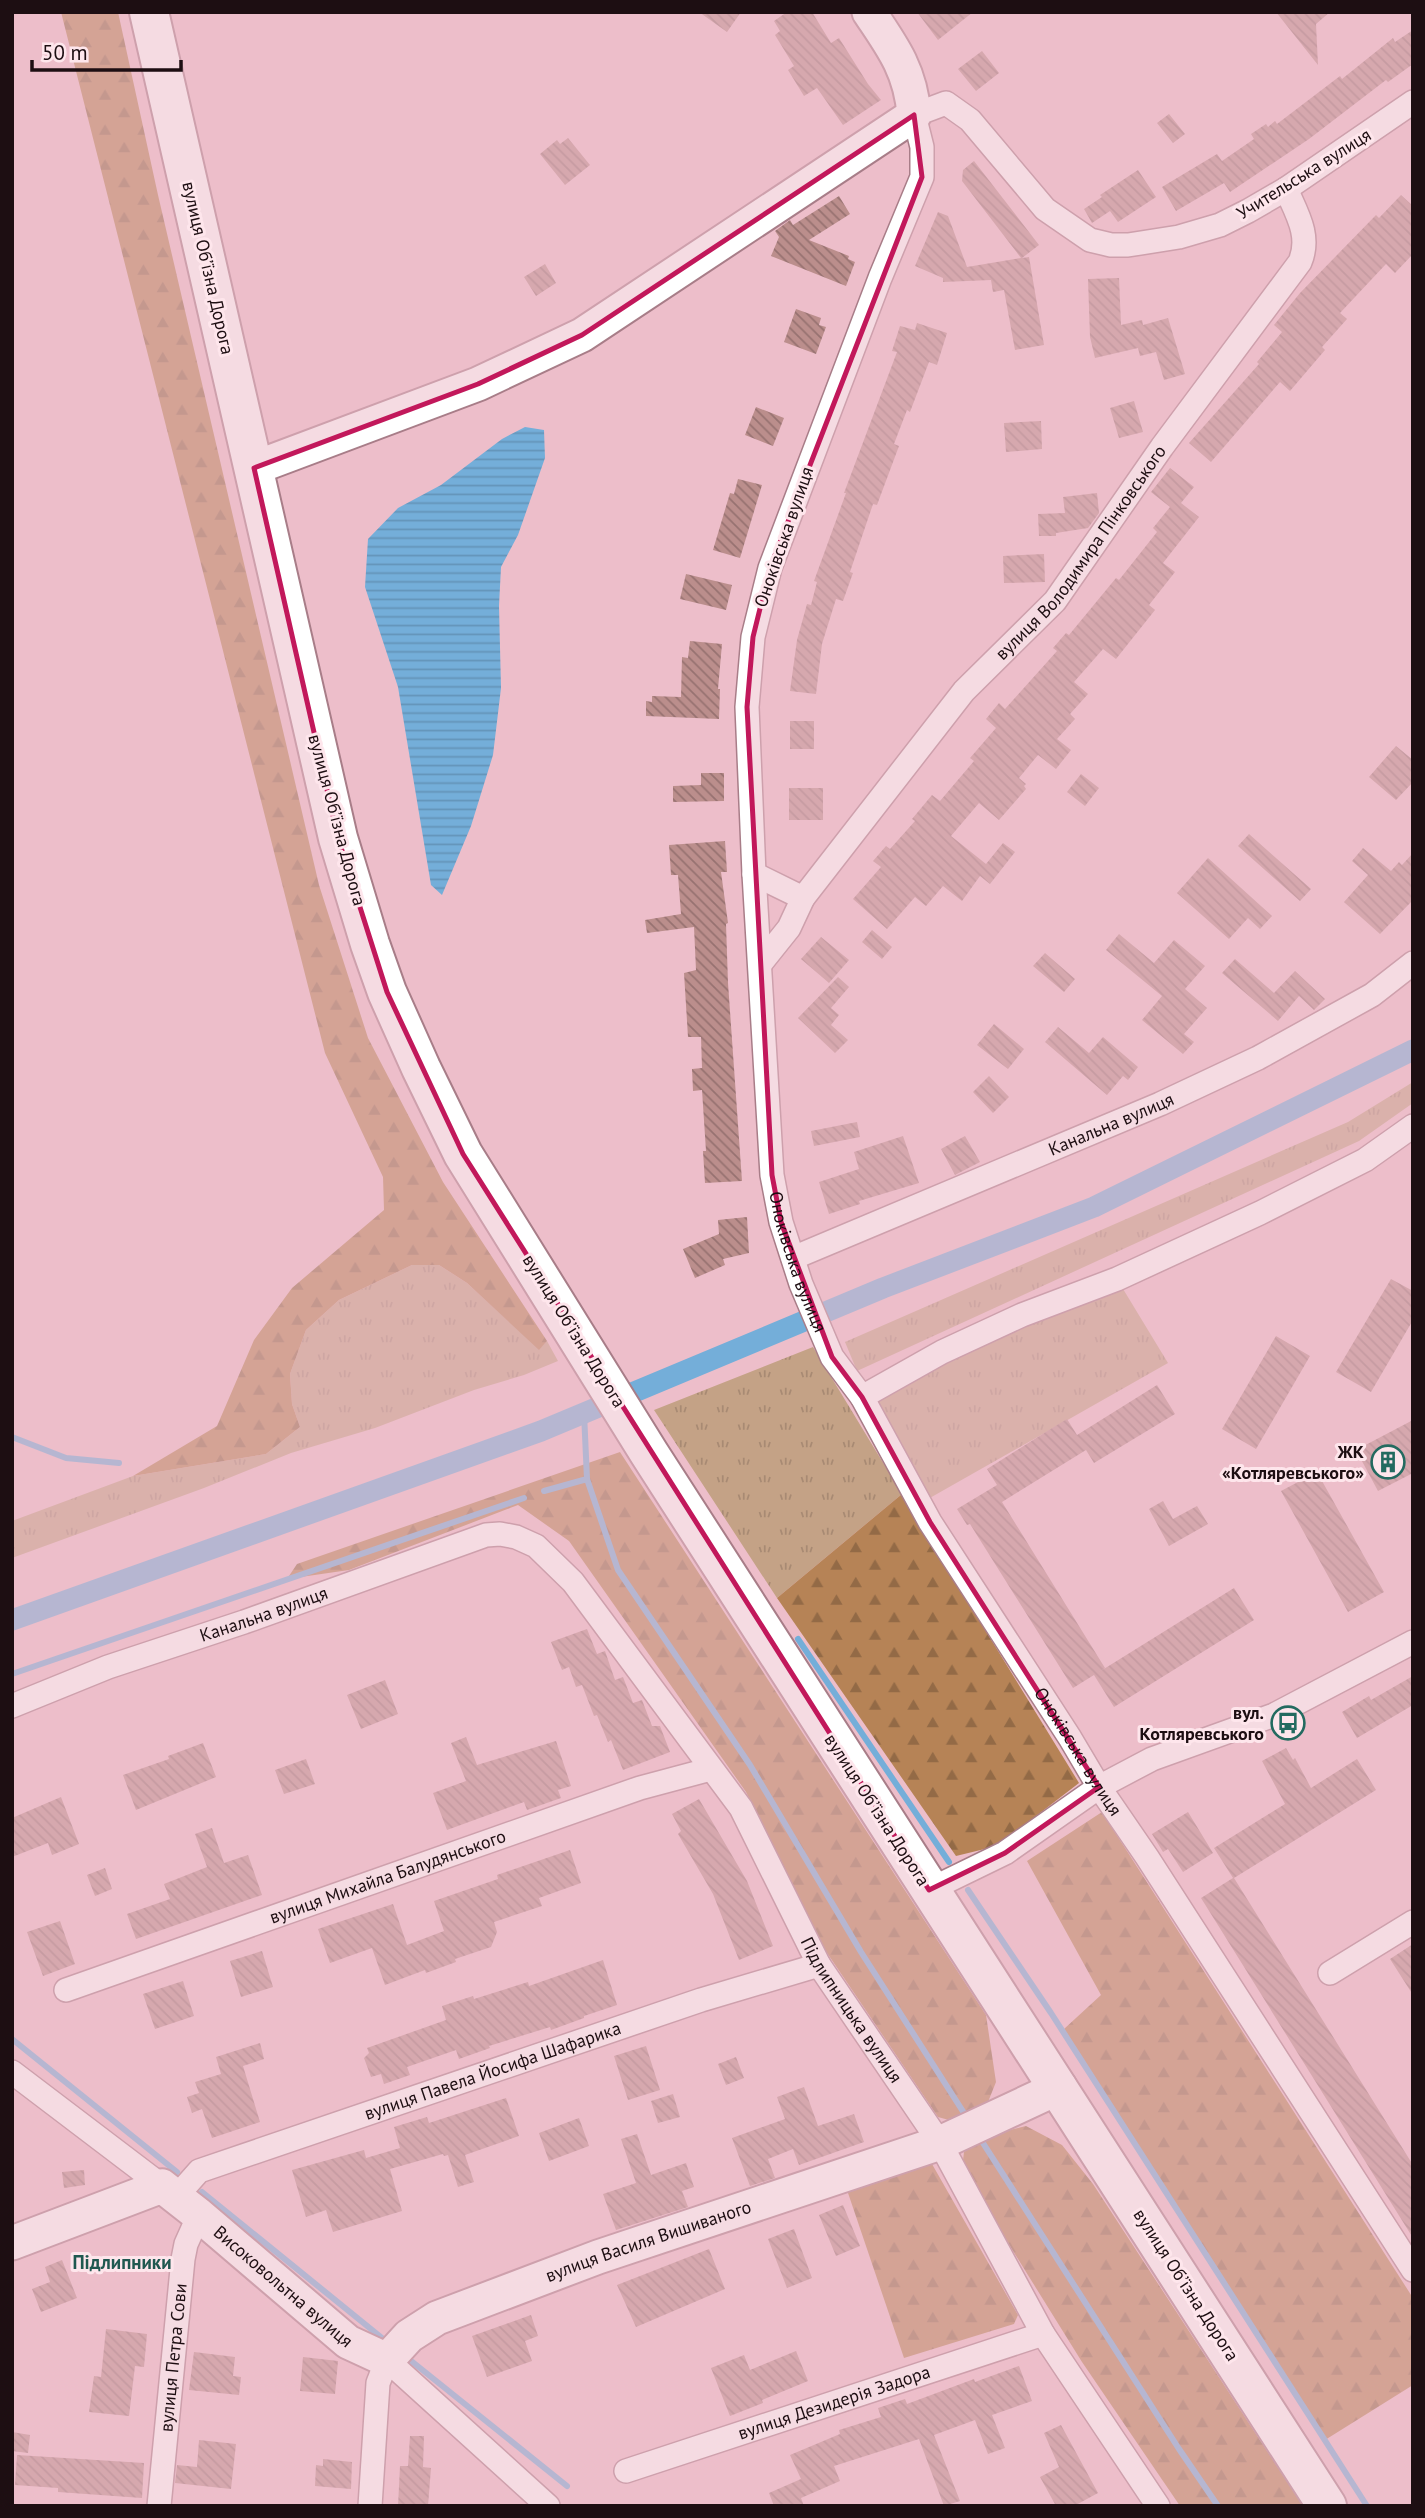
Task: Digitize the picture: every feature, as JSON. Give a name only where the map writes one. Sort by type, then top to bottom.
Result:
[{"type":"highway","name":"вулиця Обʼїзна Дорога","points":[[149,12],[338,838],[387,992],[421,1068],[463,1154],[649,1453],[929,1890],[1060,2087],[1327,2506]]},
{"type":"street","name":"Оноківська вулиця","points":[[869,12],[905,68],[913,94],[914,115],[922,147],[922,177],[819,434],[770,568],[755,626],[747,707],[772,1175],[781,1222],[801,1283],[832,1357],[863,1397],[930,1522],[1413,2270]]},
{"type":"street","name":"Учительська вулиця","points":[[914,115],[946,103],[970,120],[1045,209],[1090,240],[1111,245],[1128,245],[1179,237],[1220,225],[1286,189],[1413,102]]},
{"type":"street","points":[[254,468],[478,383],[582,335],[914,115]]},
{"type":"street","name":"вулиця Володимира Пінковського","points":[[761,963],[789,928],[803,898],[964,691],[1055,601],[1162,447],[1300,262],[1306,248],[1305,231],[1286,189]]},
{"type":"street","points":[[754,874],[803,898]]},
{"type":"street","name":"Канальна вулиця","points":[[793,1258],[1160,1104],[1258,1058],[1372,995],[1413,963]]},
{"type":"street","points":[[863,1397],[942,1352],[1010,1320],[1117,1279],[1260,1213],[1365,1160],[1413,1126]]},
{"type":"street","name":"Канальна вулиця","points":[[12,1706],[108,1667],[244,1622],[464,1542],[486,1535],[516,1537]]},
{"type":"street","name":"Підлипницька вулиця","points":[[516,1537],[536,1546],[573,1582],[741,1808],[819,1965],[940,2143],[1043,2334],[1152,2504]]},
{"type":"street","points":[[929,1890],[1005,1853],[1099,1787],[1152,1759],[1274,1715],[1413,1642]]},
{"type":"street","name":"вулиця Михайла Балудянського","points":[[66,1990],[640,1788],[711,1769]]},
{"type":"street","points":[[1329,1973],[1413,1922]]},
{"type":"street","name":"вулиця Павела Йосифа Шафарика","points":[[12,2243],[179,2199],[199,2171],[701,2000],[819,1965]]},
{"type":"street","name":"Високовольтна вулиця","points":[[12,2073],[179,2199],[348,2342],[387,2360],[548,2506]]},
{"type":"street","name":"вулиця Василя Вишиваного","points":[[370,2506],[378,2383],[387,2360],[409,2336],[437,2318],[598,2257],[940,2143],[1060,2087]]},
{"type":"street","name":"вулиця Петра Сови","points":[[159,2506],[186,2244],[179,2199]]},
{"type":"street","name":"вулиця Дезидерія Задора","points":[[626,2472],[1043,2334]]},
{"type":"highlighted area","points":[[914,115],[922,177],[770,568],[753,637],[747,707],[772,1175],[781,1222],[832,1357],[862,1397],[930,1522],[1099,1787],[1005,1853],[929,1890],[463,1154],[387,992],[338,838],[254,468],[478,384],[582,335]]},
{"type":"green space","points":[[61,12],[118,12],[319,885],[368,1038],[443,1182],[547,1341],[539,1350],[467,1283],[439,1265],[412,1265],[339,1300],[306,1330],[290,1374],[292,1404],[300,1427],[266,1454],[133,1476],[217,1426],[254,1340],[292,1288],[384,1210],[383,1177],[325,1053]]},
{"type":"green space","points":[[1413,1082],[1413,1103],[1359,1141],[857,1371],[845,1342],[1348,1122]]},
{"type":"green space","points":[[412,1265],[439,1265],[467,1283],[539,1349],[547,1341],[558,1361],[375,1428],[291,1453],[204,1488],[12,1558],[12,1521],[133,1476],[266,1454],[300,1427],[292,1404],[290,1374],[306,1330],[339,1300]]},
{"type":"green space","points":[[1117,1279],[1168,1363],[921,1503],[862,1397]]},
{"type":"green space","points":[[813,1347],[902,1494],[777,1598],[654,1410]]},
{"type":"green space","points":[[620,1452],[986,2015],[996,2082],[986,2107],[963,2124],[938,2117],[819,1941],[746,1792],[569,1541],[518,1505],[349,1570],[287,1579],[297,1564]]},
{"type":"green space","points":[[902,1494],[1079,1783],[997,1846],[956,1856],[777,1598]]},
{"type":"green space","points":[[1102,1812],[1413,2298],[1413,2385],[1325,2440],[1064,2029],[1101,1995],[1027,1861]]},
{"type":"green space","points":[[1026,2126],[1062,2145],[1093,2184],[1303,2506],[1180,2506],[1082,2362],[962,2169],[964,2152],[980,2137]]},
{"type":"green space","points":[[932,2164],[1018,2315],[1014,2324],[904,2358],[847,2190]]},
{"type":"water","points":[[525,427],[544,430],[545,458],[518,535],[501,567],[501,688],[493,755],[471,826],[442,895],[431,885],[398,687],[365,587],[368,539],[398,508],[441,485],[502,439]]},
{"type":"building","points":[[699,12],[741,12],[727,32]]},
{"type":"building","points":[[787,12],[812,12],[831,43],[839,38],[881,100],[843,125],[817,88],[804,96],[788,70],[794,66],[775,35],[780,31],[774,21]]},
{"type":"building","points":[[917,12],[973,12],[938,40]]},
{"type":"building","points":[[1276,12],[1330,12],[1316,24],[1318,65]]},
{"type":"building","points":[[1413,30],[1413,64],[1388,82],[1386,80],[1309,139],[1230,192],[1224,183],[1176,211],[1162,187],[1217,154],[1222,161],[1254,139],[1251,134],[1266,124],[1268,127],[1275,121],[1277,124],[1340,76],[1342,79],[1393,38],[1395,42]]},
{"type":"building","points":[[982,51],[999,73],[976,91],[958,69]]},
{"type":"building","points":[[1169,114],[1185,134],[1173,143],[1157,123]]},
{"type":"building","points":[[568,138],[590,165],[565,185],[540,154],[557,140],[560,144]]},
{"type":"building","points":[[974,161],[1039,245],[1022,258],[1029,257],[1044,345],[1015,350],[1004,290],[993,292],[991,280],[943,282],[943,278],[915,266],[938,212],[948,216],[967,267],[1021,258],[962,181],[963,170]]},
{"type":"building","points":[[1138,170],[1156,197],[1118,222],[1110,211],[1092,223],[1084,209]]},
{"type":"building","points":[[1401,195],[1413,206],[1413,254],[1395,273],[1386,264],[1340,313],[1347,319],[1322,347],[1325,350],[1290,391],[1280,382],[1211,462],[1189,443],[1259,364],[1257,362],[1282,332],[1274,325],[1300,293],[1376,215],[1379,218]]},
{"type":"building","points":[[839,196],[850,214],[809,240],[849,256],[848,259],[855,262],[846,286],[771,256],[779,237],[775,231],[790,220],[793,225]]},
{"type":"building","points":[[545,264],[556,283],[536,296],[524,277]]},
{"type":"building","points":[[1119,278],[1121,325],[1142,320],[1143,325],[1168,318],[1185,374],[1164,380],[1156,352],[1140,356],[1138,348],[1095,358],[1090,337],[1088,279]]},
{"type":"building","points":[[796,309],[821,318],[819,325],[826,327],[816,354],[784,342]]},
{"type":"building","points":[[917,323],[947,333],[937,365],[929,362],[910,412],[907,410],[894,444],[899,446],[877,505],[873,504],[843,601],[836,599],[822,644],[816,694],[790,691],[797,640],[807,604],[811,605],[817,582],[814,581],[897,352],[892,351],[900,326],[915,330]]},
{"type":"building","points":[[1134,401],[1143,432],[1119,438],[1110,408]]},
{"type":"building","points":[[756,407],[784,418],[773,446],[745,435]]},
{"type":"building","points":[[1041,421],[1042,449],[1006,452],[1004,423]]},
{"type":"building","points":[[1170,468],[1194,487],[1181,503],[1199,517],[1163,563],[1175,572],[1149,605],[1155,610],[1116,659],[1103,649],[1074,682],[1088,694],[1070,714],[1075,719],[1057,739],[1071,750],[1056,769],[1038,755],[1019,778],[1026,784],[1026,789],[999,820],[979,803],[951,836],[986,864],[1003,843],[1015,852],[990,884],[980,876],[962,901],[943,886],[926,906],[915,897],[887,929],[853,899],[881,867],[873,861],[886,846],[890,849],[915,821],[912,819],[932,795],[940,801],[974,761],[970,758],[996,728],[986,719],[999,703],[1005,709],[1057,651],[1053,648],[1066,633],[1069,635],[1116,578],[1119,580],[1157,532],[1153,528],[1170,507],[1151,492]]},
{"type":"building","points":[[738,479],[762,485],[740,558],[713,550],[730,493],[734,494]]},
{"type":"building","points":[[1097,493],[1099,513],[1088,528],[1056,533],[1056,536],[1039,536],[1038,514],[1065,513],[1063,497]]},
{"type":"building","points":[[1044,554],[1045,582],[1004,583],[1003,556]]},
{"type":"building","points":[[686,574],[732,585],[726,610],[680,599]]},
{"type":"building","points":[[690,641],[722,644],[718,689],[719,719],[646,716],[646,701],[652,702],[652,696],[681,697],[682,657],[688,658]]},
{"type":"building","points":[[790,721],[814,721],[814,749],[790,749]]},
{"type":"building","points":[[1396,746],[1413,760],[1413,782],[1396,800],[1369,777]]},
{"type":"building","points":[[701,773],[724,773],[724,801],[673,802],[673,786],[701,785]]},
{"type":"building","points":[[1081,774],[1099,788],[1085,806],[1067,792]]},
{"type":"building","points":[[789,788],[823,788],[823,820],[789,820]]},
{"type":"building","points":[[1249,834],[1311,889],[1300,901],[1238,846]]},
{"type":"building","points":[[725,841],[727,872],[721,872],[728,923],[728,983],[742,1181],[705,1183],[702,1090],[693,1091],[692,1069],[702,1068],[701,1037],[688,1037],[684,973],[696,970],[694,927],[647,933],[645,920],[681,914],[678,875],[671,875],[669,845]]},
{"type":"building","points":[[1363,848],[1391,871],[1399,862],[1402,865],[1413,853],[1413,900],[1380,934],[1344,902],[1368,875],[1352,861]]},
{"type":"building","points":[[1208,858],[1272,916],[1260,929],[1248,918],[1229,939],[1177,893]]},
{"type":"building","points":[[872,930],[892,947],[882,959],[862,942]]},
{"type":"building","points":[[1119,934],[1154,963],[1174,940],[1205,966],[1185,989],[1207,1008],[1184,1034],[1194,1042],[1183,1054],[1142,1020],[1162,996],[1106,950]]},
{"type":"building","points":[[821,937],[849,960],[829,983],[801,959]]},
{"type":"building","points":[[1045,953],[1075,979],[1064,992],[1033,966]]},
{"type":"building","points":[[1235,959],[1274,993],[1295,971],[1325,999],[1314,1010],[1299,996],[1278,1021],[1222,973]]},
{"type":"building","points":[[838,977],[849,987],[831,1008],[839,1015],[831,1025],[848,1040],[835,1053],[798,1018]]},
{"type":"building","points":[[994,1024],[1024,1049],[1008,1069],[977,1045]]},
{"type":"building","points":[[1058,1027],[1089,1053],[1103,1037],[1138,1067],[1128,1080],[1123,1076],[1107,1095],[1045,1042]]},
{"type":"building","points":[[989,1076],[1009,1097],[993,1113],[973,1092]]},
{"type":"building","points":[[857,1122],[860,1137],[814,1146],[811,1131]]},
{"type":"building","points":[[903,1136],[919,1183],[859,1201],[860,1204],[829,1214],[819,1182],[859,1169],[854,1152]]},
{"type":"building","points":[[965,1136],[980,1162],[955,1175],[941,1149]]},
{"type":"building","points":[[747,1217],[749,1253],[723,1259],[725,1265],[695,1278],[683,1249],[719,1234],[718,1220]]},
{"type":"building","points":[[1391,1279],[1413,1291],[1413,1320],[1371,1392],[1336,1372]]},
{"type":"building","points":[[1276,1336],[1310,1356],[1256,1449],[1222,1429]]},
{"type":"building","points":[[1157,1385],[1175,1414],[1094,1463],[1086,1450],[1002,1502],[1105,1668],[1099,1672],[1234,1588],[1254,1620],[1114,1707],[1094,1675],[1073,1688],[970,1524],[967,1525],[957,1509],[997,1485],[987,1469],[1049,1430],[1067,1419],[1077,1435]]},
{"type":"building","name":"ЖК «Котляревського»","points":[[1413,1420],[1413,1473],[1378,1491],[1356,1450]]},
{"type":"building","points":[[1317,1472],[1384,1592],[1348,1612],[1281,1491]]},
{"type":"building","points":[[1163,1501],[1173,1519],[1197,1506],[1208,1524],[1169,1546],[1149,1509]]},
{"type":"building","points":[[587,1629],[597,1654],[605,1651],[615,1680],[623,1677],[633,1703],[642,1700],[652,1726],[660,1726],[670,1752],[623,1770],[611,1740],[608,1742],[597,1715],[594,1716],[582,1685],[576,1687],[569,1667],[562,1670],[551,1642]]},
{"type":"building","points":[[1413,1676],[1413,1705],[1357,1738],[1342,1712],[1369,1696],[1371,1700]]},
{"type":"building","points":[[385,1680],[398,1714],[361,1729],[347,1695]]},
{"type":"building","points":[[466,1737],[477,1765],[556,1741],[571,1786],[558,1790],[561,1798],[527,1810],[524,1802],[447,1830],[433,1793],[466,1781],[451,1743]]},
{"type":"building","points":[[203,1743],[216,1777],[136,1810],[123,1775],[169,1759],[168,1756]]},
{"type":"building","points":[[1286,1748],[1293,1760],[1295,1758],[1311,1788],[1357,1759],[1376,1790],[1234,1878],[1413,2165],[1413,2238],[1201,1898],[1233,1878],[1214,1848],[1285,1804],[1262,1761]]},
{"type":"building","points":[[306,1759],[315,1784],[284,1794],[275,1770]]},
{"type":"building","points":[[61,1797],[79,1844],[52,1855],[48,1843],[12,1857],[12,1818]]},
{"type":"building","points":[[699,1799],[747,1881],[773,1946],[739,1960],[713,1894],[678,1834],[681,1831],[672,1814]]},
{"type":"building","points":[[1188,1812],[1213,1853],[1183,1872],[1168,1849],[1163,1852],[1152,1834]]},
{"type":"building","points":[[212,1828],[224,1863],[248,1855],[262,1895],[136,1939],[127,1914],[170,1899],[164,1884],[207,1867],[195,1834]]},
{"type":"building","points":[[570,1850],[581,1883],[539,1898],[542,1906],[494,1922],[497,1932],[491,1947],[455,1959],[456,1962],[426,1973],[425,1970],[385,1985],[372,1948],[330,1963],[318,1929],[393,1904],[407,1945],[444,1931],[434,1901],[498,1879],[497,1875]]},
{"type":"building","points":[[105,1868],[112,1889],[95,1896],[87,1875]]},
{"type":"building","points":[[60,1921],[75,1964],[43,1976],[27,1932]]},
{"type":"building","points":[[1413,1944],[1413,1995],[1390,1959]]},
{"type":"building","points":[[262,1951],[273,1987],[241,1997],[230,1961]]},
{"type":"building","points":[[603,1960],[617,2005],[551,2030],[550,2027],[489,2046],[490,2048],[459,2059],[456,2050],[407,2067],[410,2075],[384,2084],[381,2074],[371,2077],[364,2058],[369,2053],[367,2048],[446,2020],[442,2006],[528,1982],[529,1986]]},
{"type":"building","points":[[183,1981],[194,2016],[155,2029],[143,1994]]},
{"type":"building","points":[[260,2043],[264,2059],[243,2066],[260,2122],[212,2138],[202,2109],[192,2113],[187,2097],[199,2093],[195,2082],[221,2074],[216,2057]]},
{"type":"building","points":[[646,2046],[660,2090],[628,2100],[614,2056]]},
{"type":"building","points":[[736,2057],[744,2078],[726,2085],[718,2064]]},
{"type":"building","points":[[804,2087],[818,2126],[854,2114],[864,2142],[799,2165],[793,2149],[768,2159],[775,2178],[750,2186],[732,2138],[785,2119],[777,2097]]},
{"type":"building","points":[[673,2094],[680,2117],[658,2123],[651,2101]]},
{"type":"building","points":[[506,2098],[519,2136],[465,2155],[474,2182],[458,2187],[448,2155],[443,2154],[390,2169],[402,2211],[333,2232],[326,2210],[306,2217],[292,2170],[364,2150],[366,2158],[400,2148],[394,2127],[427,2117],[429,2123]]},
{"type":"building","points":[[579,2118],[589,2146],[549,2161],[539,2133]]},
{"type":"building","points":[[637,2134],[651,2175],[686,2163],[694,2187],[682,2191],[688,2207],[616,2230],[603,2194],[636,2183],[621,2139]]},
{"type":"building","points":[[84,2170],[85,2185],[64,2188],[62,2172]]},
{"type":"building","points":[[843,2205],[860,2246],[836,2256],[819,2215]]},
{"type":"building","points":[[794,2229],[812,2278],[787,2288],[768,2239]]},
{"type":"building","points":[[709,2249],[725,2289],[636,2327],[617,2285]]},
{"type":"building","points":[[62,2260],[77,2298],[41,2312],[32,2289],[50,2282],[45,2267]]},
{"type":"building","points":[[531,2315],[538,2336],[525,2341],[532,2361],[487,2377],[472,2336]]},
{"type":"building","points":[[106,2329],[147,2334],[144,2367],[135,2366],[129,2416],[89,2412],[94,2376],[101,2377]]},
{"type":"building","points":[[796,2351],[808,2381],[730,2416],[711,2368],[744,2355],[750,2370]]},
{"type":"building","points":[[194,2352],[235,2357],[233,2376],[241,2377],[239,2395],[189,2390]]},
{"type":"building","points":[[303,2357],[338,2361],[335,2394],[300,2391]]},
{"type":"building","points":[[1019,2366],[1032,2401],[992,2415],[1005,2448],[988,2454],[975,2420],[934,2435],[960,2501],[944,2506],[919,2439],[834,2466],[840,2481],[801,2498],[804,2506],[774,2506],[769,2493],[801,2479],[790,2455],[840,2434],[839,2430],[881,2417],[878,2408],[905,2399],[907,2404],[974,2379],[975,2382]]},
{"type":"building","points":[[1061,2425],[1098,2493],[1074,2506],[1056,2506],[1040,2477],[1059,2467],[1044,2433]]},
{"type":"building","points":[[12,2432],[30,2435],[28,2453],[12,2451]]},
{"type":"building","points":[[410,2436],[424,2436],[423,2467],[431,2468],[428,2506],[398,2506],[400,2466],[408,2466]]},
{"type":"building","points":[[199,2440],[236,2444],[231,2489],[175,2483],[177,2465],[197,2467]]},
{"type":"building","points":[[17,2455],[144,2463],[142,2498],[58,2492],[58,2488],[15,2485]]},
{"type":"building","points":[[323,2459],[352,2462],[351,2489],[315,2486],[316,2465],[323,2466]]},
{"type":"waterway","points":[[12,1620],[541,1431],[883,1288],[1094,1207],[1413,1050]]},
{"type":"waterway","points":[[584,1413],[587,1479],[618,1570],[750,1765],[861,1952],[964,2113]]},
{"type":"waterway","points":[[12,1437],[66,1458],[119,1463]]},
{"type":"waterway","points":[[544,1491],[587,1479]]},
{"type":"waterway","points":[[12,1674],[524,1498]]},
{"type":"waterway","points":[[798,1639],[949,1862]]},
{"type":"waterway","points":[[968,1890],[1051,2013],[1367,2506]]},
{"type":"waterway","points":[[12,2039],[177,2172]]},
{"type":"waterway","points":[[983,2143],[1218,2506]]},
{"type":"waterway","points":[[202,2192],[382,2338]]},
{"type":"waterway","points":[[410,2360],[567,2486]]},
{"type":"place","name":"ЖК «Котляревського»","points":[[1388,1462]]},
{"type":"place","name":"вул. Котляревського","points":[[1288,1723]]},
{"type":"district","name":"Підлипники","points":[[122,2262]]}]
